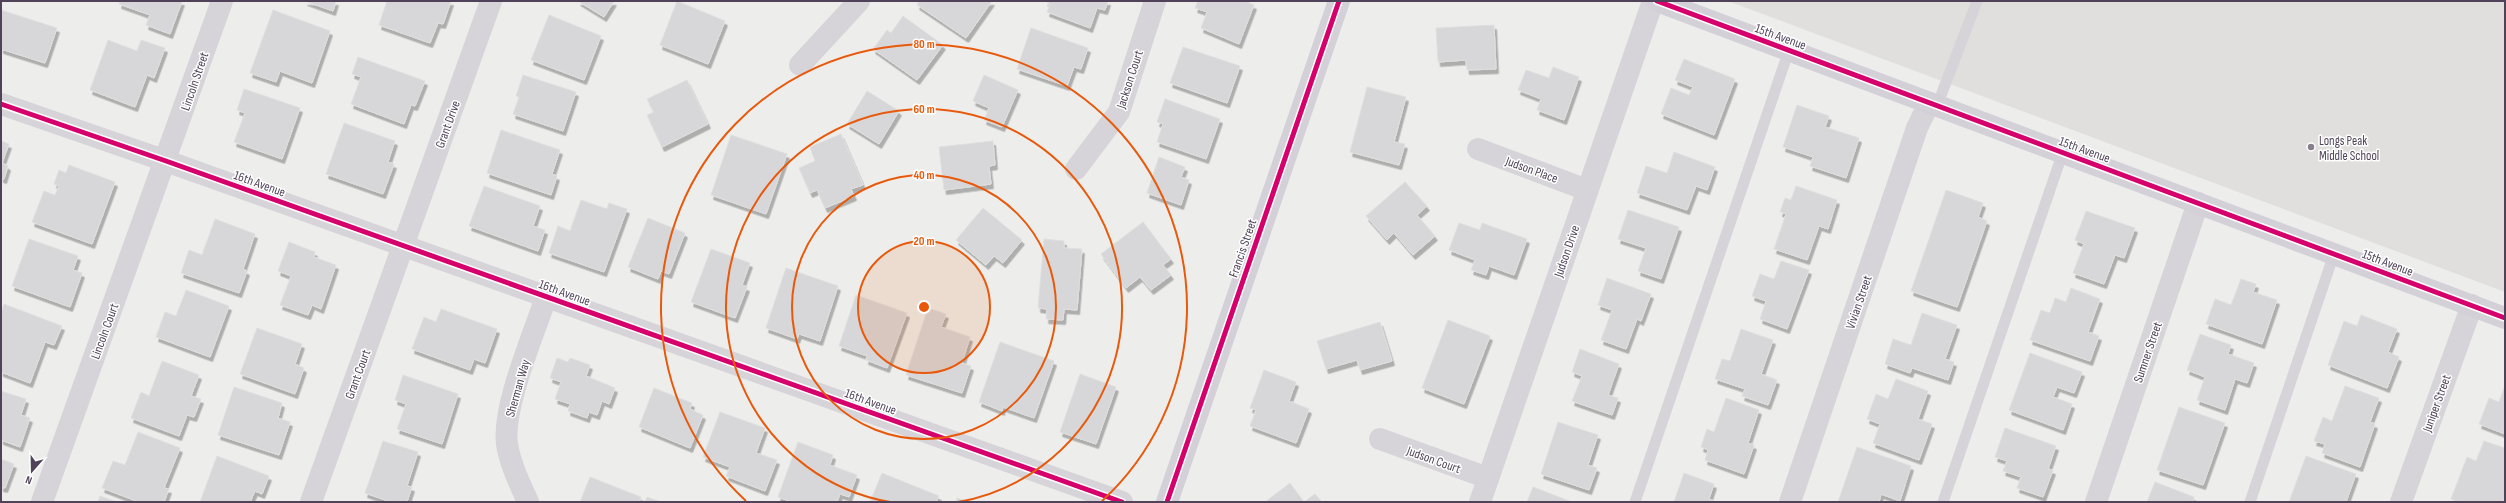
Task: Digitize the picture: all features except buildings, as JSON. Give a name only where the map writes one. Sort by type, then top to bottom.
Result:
[{"type":"street","name":"Lincoln Street","points":[[166,161],[222,1]]},
{"type":"street","name":"Grant Drive","points":[[403,246],[491,1]]},
{"type":"street","points":[[800,65],[859,1]]},
{"type":"street","name":"Jackson Court","points":[[1076,169],[1120,112],[1155,1]]},
{"type":"street","name":"Francis Street","points":[[1167,502],[1339,1]]},
{"type":"street","name":"Judson Drive","points":[[1480,502],[1653,1]]},
{"type":"street","name":"15th Avenue","points":[[1656,1],[2505,318]]},
{"type":"street","name":"16th Avenue","points":[[1,104],[166,161],[1122,502]]},
{"type":"street","name":"Vivian Street","points":[[1790,502],[1917,128],[1933,104]]},
{"type":"street","name":"Judson Place","points":[[1478,149],[1587,190]]},
{"type":"street","name":"Lincoln Court","points":[[42,502],[166,161]]},
{"type":"street","name":"Sumner Street","points":[[2096,502],[2198,203]]},
{"type":"street","name":"Grant Court","points":[[311,502],[403,246]]},
{"type":"street","name":"Sherman Way","points":[[528,502],[507,444],[508,412],[546,297]]},
{"type":"street","name":"Juniper Street","points":[[2401,502],[2472,305]]},
{"type":"street","name":"Judson Court","points":[[1380,439],[1488,478]]},
{"type":"lane","points":[[1933,104],[1977,1]]},
{"type":"lane","points":[[1635,502],[1789,50]]},
{"type":"lane","points":[[1943,502],[2062,152]]},
{"type":"lane","points":[[2250,502],[2334,254]]},
{"type":"shaded area","name":"Longs Peak Middle School","points":[[1728,1],[2505,1],[2505,292]]},
{"type":"cycle path","points":[[1167,502],[1339,1]]},
{"type":"cycle path","points":[[1657,1],[2505,318]]},
{"type":"cycle path","points":[[1,104],[166,161],[1122,502]]},
{"type":"place","name":"Longs Peak Middle School","points":[[2311,147]]}]
